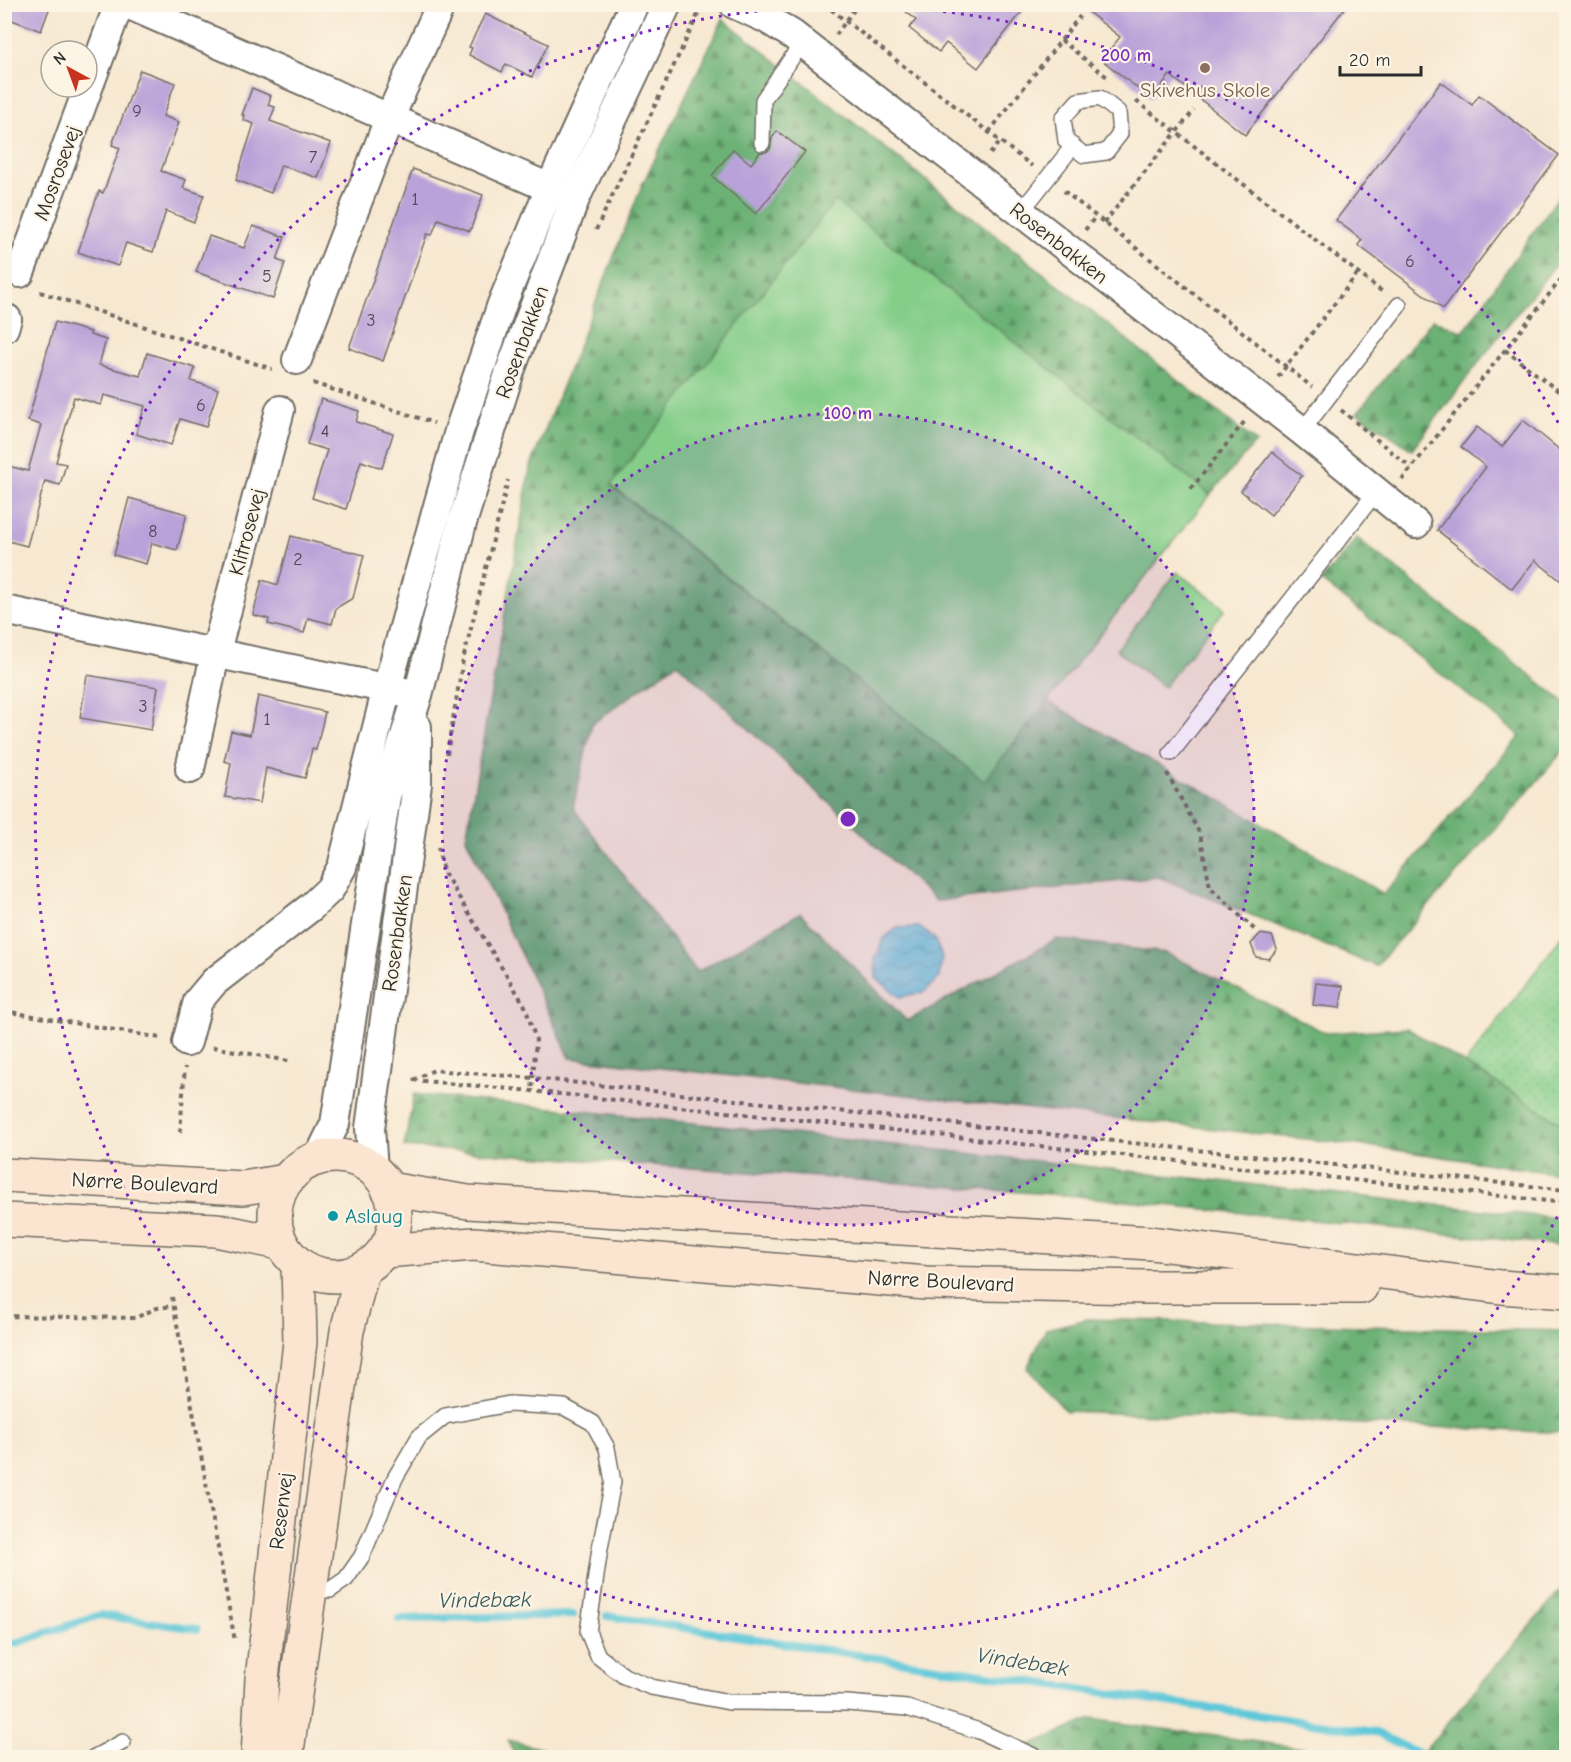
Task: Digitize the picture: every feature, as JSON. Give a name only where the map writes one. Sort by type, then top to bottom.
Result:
[{"type":"street","name":"Mosrosevej","points":[[30,283],[118,4]]},
{"type":"street","points":[[127,4],[575,199]]},
{"type":"street","points":[[293,371],[389,118],[441,4]]},
{"type":"street","points":[[187,1042],[198,1001],[214,982],[311,907],[330,889],[342,867],[387,688],[459,431],[502,304],[550,188],[634,4]]},
{"type":"street","name":"Rosenbakken","points":[[318,1159],[335,1124],[386,796],[418,695],[462,523],[510,371],[575,199],[667,4]]},
{"type":"street","name":"Rosenbakken","points":[[734,4],[767,19],[811,50],[1302,431],[1416,524]]},
{"type":"street","name":"Klitrosevej","points":[[190,769],[215,655],[280,410]]},
{"type":"street","points":[[4,610],[418,695]]},
{"type":"street","name":"Rosenbakken","points":[[381,1180],[370,1128],[417,784],[418,695]]},
{"type":"street","points":[[333,1156],[347,1158],[361,1162],[381,1180],[394,1204],[395,1221],[391,1237],[373,1260],[347,1275],[330,1276],[313,1272],[289,1253],[276,1227],[275,1211],[278,1196],[286,1181],[300,1167],[318,1159],[333,1156]]},
{"type":"street","name":"Nørre Boulevard","points":[[4,1175],[243,1188],[286,1181]]},
{"type":"street","name":"Nørre Boulevard","points":[[381,1180],[468,1202],[1151,1243],[1501,1287],[1566,1292]]},
{"type":"street","name":"Nørre Boulevard","points":[[4,1220],[216,1230],[289,1253]]},
{"type":"street","name":"Nørre Boulevard","points":[[373,1260],[474,1244],[926,1283],[1146,1287],[1501,1287]]},
{"type":"street","name":"Resenvej","points":[[258,1758],[262,1678],[300,1342],[289,1253]]},
{"type":"street","name":"Resenvej","points":[[286,1758],[347,1331],[373,1260]]},
{"type":"lane","points":[[762,143],[763,100],[811,50]]},
{"type":"lane","points":[[1020,213],[1073,146]]},
{"type":"lane","points":[[1302,431],[1399,305]]},
{"type":"lane","points":[[1171,753],[1382,495]]},
{"type":"lane","points":[[310,1589],[330,1590],[345,1579],[362,1556],[395,1478],[419,1437],[445,1416],[509,1404],[564,1407],[593,1423],[607,1448],[613,1482],[600,1548],[588,1632],[598,1656],[624,1676],[651,1687],[729,1702],[847,1703],[907,1708],[979,1731],[1038,1758]]},
{"type":"lane","points":[[93,1758],[123,1742]]},
{"type":"path","points":[[592,240],[703,4]]},
{"type":"path","points":[[824,4],[1286,366],[1411,468]]},
{"type":"path","points":[[811,50],[846,21],[858,4]]},
{"type":"path","points":[[989,132],[1080,16]]},
{"type":"path","points":[[1061,40],[1114,83]]},
{"type":"path","points":[[1132,97],[1399,305]]},
{"type":"path","points":[[1104,223],[1194,110]]},
{"type":"path","points":[[1286,366],[1358,273]]},
{"type":"path","points":[[1382,495],[1411,468],[1566,273]]},
{"type":"path","points":[[30,283],[293,371],[459,431]]},
{"type":"path","points":[[1505,350],[1566,397]]},
{"type":"path","points":[[1191,489],[1261,400]]},
{"type":"path","points":[[446,761],[463,660],[510,471]]},
{"type":"path","points":[[1171,753],[1161,763],[1200,834],[1210,887],[1256,931]]},
{"type":"path","points":[[436,839],[443,871],[525,1006],[536,1040],[532,1091]]},
{"type":"path","points":[[4,1011],[289,1061]]},
{"type":"path","points":[[180,1132],[187,1042]]},
{"type":"path","points":[[1566,1190],[533,1078],[434,1070],[412,1080],[1566,1203]]},
{"type":"path","points":[[172,1297],[235,1644]]},
{"type":"path","points":[[4,1316],[135,1318],[157,1308],[173,1306]]},
{"type":"green space","points":[[723,19],[1256,442],[1210,495],[835,201],[611,486],[984,781],[1047,701],[1384,894],[1520,736],[1321,581],[1357,538],[1566,703],[1566,748],[1376,966],[1158,877],[936,901],[677,663],[592,724],[573,808],[697,972],[800,913],[907,1021],[1057,939],[1166,953],[1326,1033],[1407,1028],[1566,1126],[1566,1175],[1368,1146],[570,1058],[466,838],[530,468],[642,185]]},
{"type":"green space","points":[[1566,186],[1566,252],[1412,450],[1357,413],[1433,319],[1463,332]]},
{"type":"green space","points":[[835,201],[1210,495],[984,781],[611,485]]},
{"type":"green space","points":[[1177,572],[1225,609],[1164,687],[1116,650]]},
{"type":"green space","points":[[1566,931],[1566,1126],[1465,1064]]},
{"type":"green space","points":[[414,1094],[1566,1219],[1566,1246],[1076,1196],[404,1147]]},
{"type":"green space","points":[[1087,1319],[1566,1331],[1566,1433],[1066,1411],[1027,1368],[1046,1329]]},
{"type":"green space","points":[[1566,1583],[1566,1757],[1419,1757]]},
{"type":"green space","points":[[1091,1719],[1367,1757],[1000,1758]]},
{"type":"green space","points":[[508,1740],[572,1757],[516,1757]]},
{"type":"water","points":[[919,927],[934,938],[942,956],[939,978],[924,992],[900,997],[876,978],[875,959],[884,938],[897,928]]},
{"type":"building","points":[[4,4],[51,4],[41,31],[4,17]]},
{"type":"building","points":[[897,4],[1028,4],[978,68],[946,43],[939,52],[909,28],[916,20]]},
{"type":"building","name":"Skivehus Skole","points":[[1078,4],[1348,4],[1245,135],[1170,75],[1151,99],[1102,60],[1120,37]]},
{"type":"building","points":[[485,14],[548,44],[532,77],[506,64],[502,72],[469,55],[472,48],[469,47]]},
{"type":"building","points":[[140,70],[175,83],[163,116],[179,122],[161,171],[186,180],[183,188],[204,195],[194,222],[166,211],[153,252],[126,243],[118,266],[78,252],[99,191],[103,193],[120,148],[112,145]]},
{"type":"building","points":[[1441,82],[1472,105],[1479,95],[1559,155],[1443,309],[1358,245],[1362,240],[1336,220]]},
{"type":"building","points":[[252,88],[271,96],[268,105],[275,107],[270,121],[331,143],[318,178],[281,165],[271,193],[236,180],[254,124],[243,120],[244,115],[242,115]]},
{"type":"building","points":[[777,131],[805,152],[756,214],[712,176],[733,149],[751,164],[760,152],[770,149],[772,138]]},
{"type":"building","points":[[413,169],[483,195],[470,231],[438,219],[432,235],[427,234],[383,361],[349,348]]},
{"type":"building","points":[[253,226],[285,237],[277,260],[285,263],[273,299],[196,272],[209,236],[244,248]]},
{"type":"building","points":[[55,322],[91,332],[90,335],[106,340],[99,365],[140,376],[147,353],[195,368],[191,381],[218,389],[206,427],[180,419],[171,445],[136,434],[145,406],[104,395],[101,405],[74,397],[56,462],[66,464],[60,485],[45,481],[27,546],[4,540],[4,478],[8,466],[28,471],[41,425],[28,421]]},
{"type":"building","points":[[321,399],[359,411],[356,422],[393,434],[382,468],[361,461],[346,509],[312,498],[327,450],[307,444]]},
{"type":"building","points":[[1523,420],[1566,455],[1566,585],[1535,560],[1512,589],[1437,530],[1486,467],[1461,447],[1477,427],[1502,447]]},
{"type":"building","points":[[1272,452],[1302,476],[1271,515],[1241,491]]},
{"type":"building","points":[[129,498],[187,514],[177,550],[152,543],[146,564],[114,555]]},
{"type":"building","points":[[291,536],[364,555],[353,598],[336,608],[332,624],[308,618],[304,633],[268,624],[269,619],[253,615],[262,580],[278,585]]},
{"type":"building","points":[[87,675],[158,687],[151,730],[80,718]]},
{"type":"building","points":[[258,696],[325,712],[316,750],[312,749],[305,778],[266,768],[260,803],[225,797],[231,763],[224,761],[231,731],[250,735]]},
{"type":"building","points":[[1260,934],[1272,936],[1277,949],[1269,959],[1256,957],[1251,944]]},
{"type":"building","points":[[1316,983],[1343,986],[1340,1008],[1313,1005]]},
{"type":"waterway","name":"Vindebæk","points":[[4,1647],[100,1615],[197,1629]]},
{"type":"waterway","name":"Vindebæk","points":[[399,1619],[573,1615]]},
{"type":"waterway","name":"Vindebæk","points":[[607,1616],[1374,1732],[1428,1758]]},
{"type":"place","name":"Skivehus Skole","points":[[1205,68]]},
{"type":"place","name":"Aslaug","points":[[333,1216]]}]
